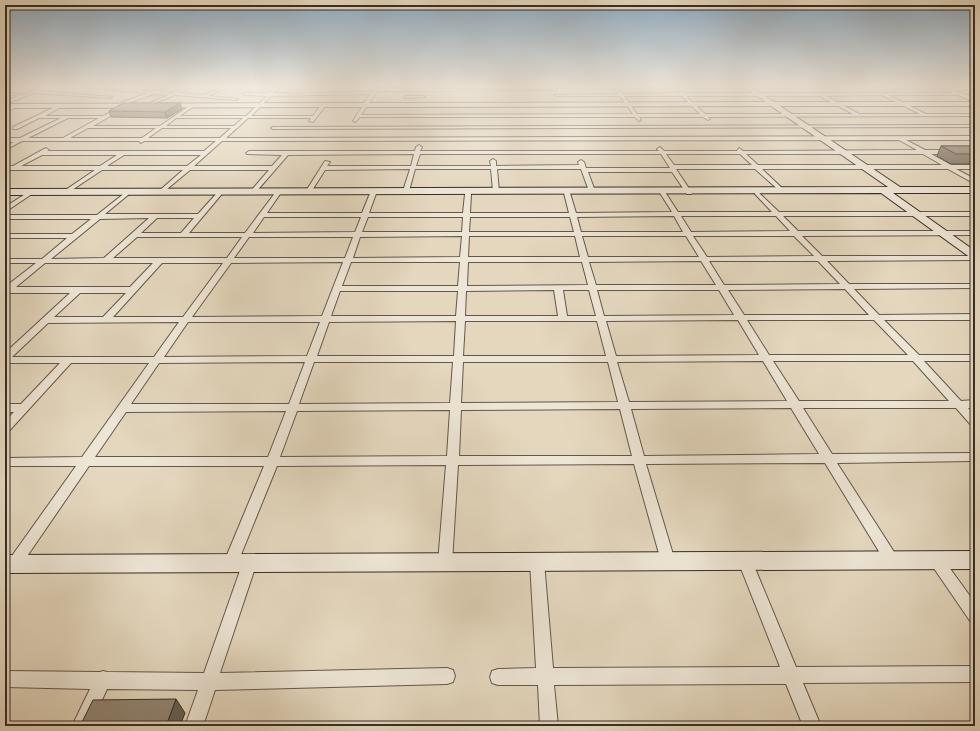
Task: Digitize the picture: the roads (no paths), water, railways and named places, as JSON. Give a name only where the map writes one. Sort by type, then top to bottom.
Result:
[{"type":"street","points":[[30,120],[12,128],[45,128]]},
{"type":"street","points":[[5,148],[61,120]]},
{"type":"street","points":[[5,173],[99,120]]},
{"type":"street","points":[[66,192],[171,120]]},
{"type":"street","points":[[161,192],[243,120]]},
{"type":"street","points":[[258,144],[281,120]]},
{"type":"street","points":[[305,128],[312,120]]},
{"type":"street","points":[[309,191],[354,120]]},
{"type":"street","points":[[406,191],[427,120]]},
{"type":"street","points":[[493,120],[496,191]]},
{"type":"street","points":[[565,120],[592,191]]},
{"type":"street","points":[[640,120],[688,192]]},
{"type":"street","points":[[709,120],[781,190]]},
{"type":"street","points":[[796,120],[899,191],[975,193]]},
{"type":"street","points":[[869,120],[975,182]]},
{"type":"street","points":[[936,120],[975,138]]},
{"type":"street","points":[[273,128],[975,126]]},
{"type":"street","points":[[86,128],[234,127]]},
{"type":"street","points":[[245,158],[251,151],[286,153],[338,146],[421,139],[975,138]]},
{"type":"street","points":[[5,140],[262,140],[417,153],[975,152]]},
{"type":"street","points":[[40,154],[204,153]]},
{"type":"street","points":[[254,192],[286,153]]},
{"type":"street","points":[[5,168],[187,168],[238,165],[274,168]]},
{"type":"street","points":[[324,168],[494,167],[673,169],[757,167],[975,167]]},
{"type":"street","points":[[5,193],[277,194],[373,193],[406,191],[592,191],[663,193],[781,190],[975,190]]},
{"type":"street","points":[[5,210],[31,193],[66,192],[309,191],[373,193],[567,194],[632,192],[757,193],[885,191],[975,256]]},
{"type":"street","points":[[194,726],[210,682],[240,562],[272,462],[294,407],[310,359],[338,289],[373,193]]},
{"type":"street","points":[[663,193],[830,458],[891,559]]},
{"type":"street","points":[[757,193],[916,358],[975,422]]},
{"type":"street","points":[[6,291],[126,194]]},
{"type":"street","points":[[183,235],[219,194]]},
{"type":"street","points":[[9,564],[124,408],[157,359],[277,194]]},
{"type":"street","points":[[445,563],[453,460],[463,259],[468,194]]},
{"type":"street","points":[[567,194],[668,561]]},
{"type":"street","points":[[261,215],[467,216],[916,213],[975,214]]},
{"type":"street","points":[[5,216],[200,216]]},
{"type":"street","points":[[107,260],[156,216]]},
{"type":"street","points":[[135,235],[975,233]]},
{"type":"street","points":[[5,236],[75,236]]},
{"type":"street","points":[[5,261],[820,259],[975,256]]},
{"type":"street","points":[[105,320],[160,260]]},
{"type":"street","points":[[338,289],[975,286]]},
{"type":"street","points":[[558,288],[564,318]]},
{"type":"street","points":[[5,359],[78,290]]},
{"type":"street","points":[[6,291],[133,290]]},
{"type":"street","points":[[45,320],[975,317]]},
{"type":"street","points":[[5,359],[975,358]]},
{"type":"street","points":[[5,428],[68,360]]},
{"type":"street","points":[[124,408],[975,404]]},
{"type":"street","points":[[5,408],[23,408]]},
{"type":"street","points":[[5,462],[272,462],[975,457]]},
{"type":"street","points":[[9,564],[240,562],[445,563],[891,559],[975,560]]},
{"type":"street","points":[[936,560],[975,616]]},
{"type":"street","points":[[745,561],[812,726]]},
{"type":"street","points":[[537,562],[549,726]]},
{"type":"street","points":[[498,677],[975,674]]},
{"type":"street","points":[[5,679],[103,679],[210,682],[447,676]]},
{"type":"street","points":[[81,726],[103,679]]}]
